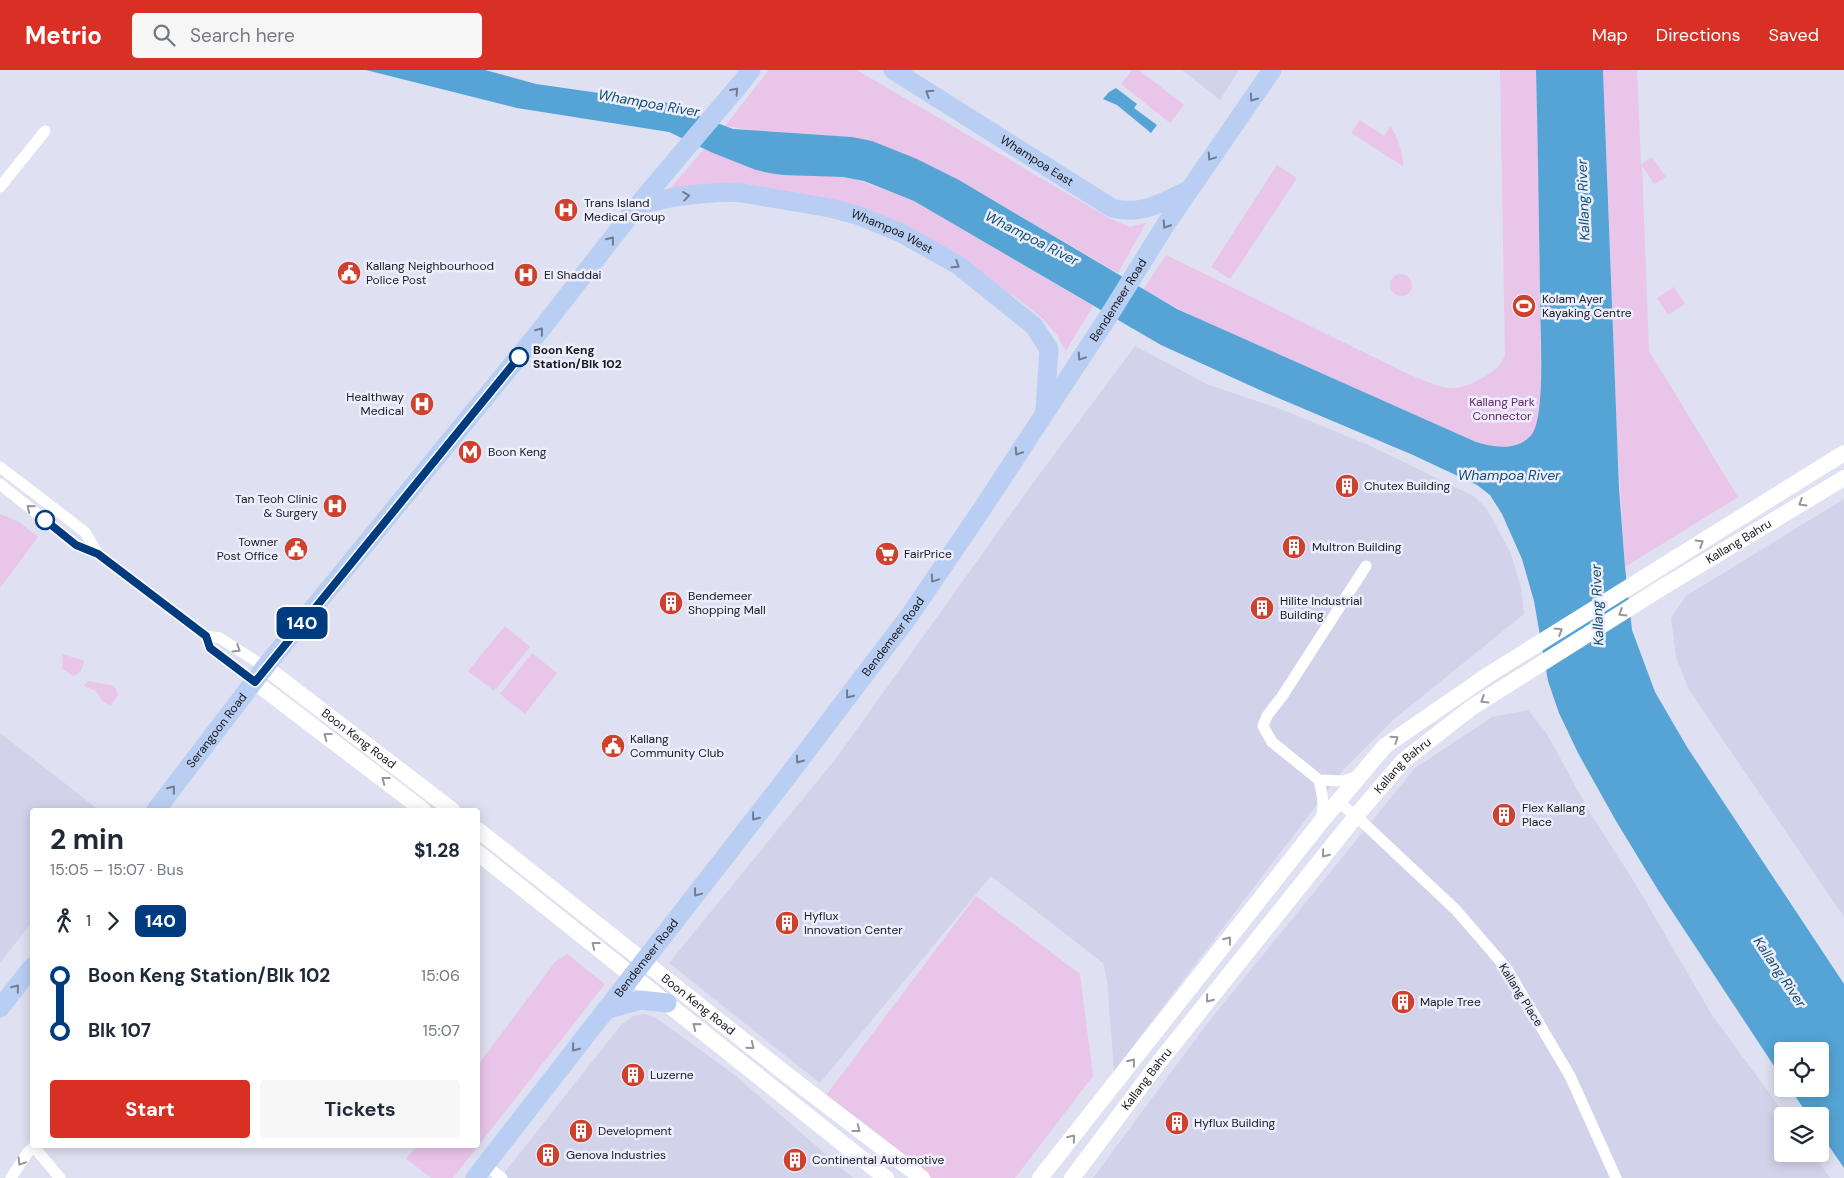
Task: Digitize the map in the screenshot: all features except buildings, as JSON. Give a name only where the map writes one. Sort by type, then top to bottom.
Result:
[{"type":"main road","name":"Serangoon Road","points":[[158,808],[260,674],[530,343],[638,205],[717,110],[742,83],[750,70]]},
{"type":"main road","name":"Whampoa East","points":[[893,70],[1112,208],[1130,211],[1148,207],[1190,189]]},
{"type":"main road","name":"Bendemeer Road","points":[[480,1172],[910,614],[982,509],[1190,189],[1272,70]]},
{"type":"main road","name":"Whampoa West","points":[[638,205],[691,195],[725,192],[742,193],[830,208],[857,215],[901,233],[958,265],[1034,326],[1049,349],[1045,412]]},
{"type":"main road","name":"Kallang Bahru","points":[[1040,1178],[1320,823],[1385,746],[1517,657],[1844,453]]},
{"type":"main road","name":"Kallang Bahru","points":[[1072,1178],[1160,1061],[1356,816],[1403,761],[1472,708],[1663,587],[1844,478]]},
{"type":"main road","name":"Boon Keng Road","points":[[260,674],[421,808]]},
{"type":"main road","name":"Boon Keng Road","points":[[260,674],[449,808]]},
{"type":"main road","name":"Boon Keng Road","points":[[480,832],[639,968],[667,1003],[886,1178]]},
{"type":"main road","name":"Boon Keng Road","points":[[480,854],[786,1074],[922,1178]]},
{"type":"main road","points":[[0,1008],[30,970]]},
{"type":"main road","points":[[606,1010],[640,1000],[667,1003]]},
{"type":"street","points":[[0,187],[45,131]]},
{"type":"street","points":[[0,467],[85,532],[98,554]]},
{"type":"street","points":[[0,484],[76,545],[98,554],[206,636],[220,638],[260,674]]},
{"type":"street","points":[[1318,780],[1272,742],[1263,726],[1267,716],[1366,566]]},
{"type":"street","points":[[206,636],[210,648],[260,674]]},
{"type":"street","name":"Kallang Bahru","points":[[1320,823],[1324,809],[1324,799],[1318,780],[1344,782],[1362,774]]},
{"type":"street","name":"Kallang Place","points":[[1338,802],[1356,816],[1456,910],[1506,969],[1570,1076],[1616,1178]]},
{"type":"street","points":[[11,1178],[28,1152],[33,1148]]},
{"type":"street","points":[[35,1148],[60,1178]]},
{"type":"street","points":[[480,1172],[502,1178]]},
{"type":"shaded area","points":[[1182,70],[1239,70],[1220,100]]},
{"type":"shaded area","points":[[1135,346],[1207,384],[1283,410],[1371,446],[1475,497],[1487,509],[1511,554],[1521,587],[1524,614],[1393,720],[1344,769],[1114,1071],[1107,980],[1103,963],[991,876],[820,1083],[669,963],[837,757],[1030,487]]},
{"type":"shaded area","points":[[1844,499],[1844,917],[1689,690],[1676,657],[1671,618],[1686,596]]},
{"type":"shaded area","points":[[1528,710],[1547,734],[1590,813],[1635,883],[1712,1015],[1779,1107],[1774,1107],[1774,1162],[1819,1162],[1830,1178],[1093,1178],[1206,1025],[1415,768],[1492,717]]},
{"type":"shaded area","points":[[0,733],[96,808],[30,808],[30,925],[0,963]]},
{"type":"shaded area","points":[[644,1014],[655,1017],[736,1076],[853,1178],[500,1178],[621,1025],[633,1016]]},
{"type":"green space","points":[[769,70],[857,70],[1109,218],[1130,227],[1146,223],[1118,273],[959,180],[917,159],[852,137],[764,132],[725,126]]},
{"type":"green space","points":[[1132,70],[1139,70],[1184,105],[1170,123],[1121,84]]},
{"type":"green space","name":"Kallang Park Connector","points":[[1500,70],[1536,70],[1539,188],[1608,187],[1603,70],[1637,70],[1641,164],[1652,157],[1666,177],[1654,184],[1642,165],[1649,351],[1738,497],[1625,567],[1617,438],[1608,193],[1539,194],[1541,376],[1539,411],[1532,434],[1527,439],[1513,446],[1498,447],[1476,442],[1195,317],[1143,290],[1166,255],[1427,382],[1445,387],[1463,387],[1487,375],[1499,365],[1505,355]]},
{"type":"green space","points":[[1360,120],[1384,136],[1390,126],[1400,145],[1403,166],[1351,133]]},
{"type":"green space","points":[[704,149],[756,170],[769,173],[853,178],[914,201],[1093,306],[1066,351],[1057,335],[1043,319],[1022,302],[964,263],[872,217],[668,191]]},
{"type":"green space","points":[[1277,165],[1297,178],[1231,278],[1228,278],[1211,267]]},
{"type":"green space","points":[[1401,274],[1409,277],[1412,285],[1409,293],[1401,296],[1393,293],[1390,285],[1393,277]]},
{"type":"green space","points":[[1674,287],[1685,304],[1668,315],[1657,298]]},
{"type":"green space","points":[[0,514],[19,522],[38,537],[0,588]]},
{"type":"green space","points":[[505,626],[530,647],[494,691],[468,671]]},
{"type":"green space","points":[[532,653],[557,673],[525,714],[500,694]]},
{"type":"green space","points":[[63,654],[84,661],[78,674],[73,676],[62,668]]},
{"type":"green space","points":[[88,681],[112,685],[116,689],[118,695],[111,705],[103,702],[96,691],[84,685]]},
{"type":"green space","points":[[976,896],[1080,974],[1093,1076],[1015,1178],[932,1178],[824,1098]]},
{"type":"green space","points":[[567,954],[605,984],[480,1144],[480,1062],[555,962]]},
{"type":"green space","points":[[415,1148],[477,1148],[453,1178],[431,1178],[406,1159]]},
{"type":"water","points":[[366,70],[485,70],[536,84],[676,104],[691,113],[733,129],[852,137],[872,141],[917,159],[959,180],[1177,309],[1476,442],[1506,447],[1520,443],[1532,434],[1536,424],[1541,390],[1536,70],[1603,70],[1619,488],[1632,630],[1655,692],[1687,747],[1844,984],[1844,1168],[1829,1146],[1829,1107],[1803,1107],[1796,1097],[1829,1097],[1829,1042],[1774,1042],[1774,1066],[1658,890],[1616,821],[1578,753],[1559,713],[1548,681],[1534,601],[1522,559],[1502,514],[1490,495],[1477,485],[1413,455],[1262,391],[1161,345],[914,201],[864,181],[843,177],[769,173],[756,170],[713,153],[669,132],[517,108]]},
{"type":"water","points":[[1116,88],[1137,104],[1134,108],[1157,125],[1151,133],[1117,105],[1103,99]]},
{"type":"bus line","name":"140","points":[[45,520],[76,545],[98,554],[206,636],[210,648],[255,682],[265,667],[519,357]]},
{"type":"place","name":"Trans Island Medical Group","points":[[566,210]]},
{"type":"place","name":"Kallang Neighbourhood Police Post","points":[[349,273]]},
{"type":"place","name":"El Shaddai","points":[[526,275]]},
{"type":"place","name":"Kolam Ayer Kayaking Centre","points":[[1524,306]]},
{"type":"place","name":"Boon Keng Station/Blk 102","points":[[519,357]]},
{"type":"place","name":"Healthway Medical","points":[[422,404]]},
{"type":"place","name":"Boon Keng","points":[[470,452]]},
{"type":"place","name":"Chutex Building","points":[[1347,486]]},
{"type":"place","name":"Tan Teoh Clinic & Surgery","points":[[335,506]]},
{"type":"place","name":"Multron Building","points":[[1294,547]]},
{"type":"place","name":"Towner Post Office","points":[[296,549]]},
{"type":"place","name":"FairPrice","points":[[887,554]]},
{"type":"place","name":"Bendemeer Shopping Mall","points":[[671,603]]},
{"type":"place","name":"Hilite Industrial Building","points":[[1262,608]]},
{"type":"place","name":"Kallang Community Club","points":[[613,746]]},
{"type":"place","name":"Flex Kallang Place","points":[[1504,815]]},
{"type":"place","name":"Hyflux Innovation Center","points":[[787,923]]},
{"type":"place","name":"Maple Tree","points":[[1403,1002]]},
{"type":"place","name":"Luzerne","points":[[633,1075]]},
{"type":"place","name":"Hyflux Building","points":[[1177,1123]]},
{"type":"place","name":"Development","points":[[581,1131]]},
{"type":"place","name":"Genova Industries","points":[[548,1155]]},
{"type":"place","name":"Continental Automotive","points":[[795,1160]]},
{"type":"water label","name":"Whampoa River","points":[[649,103]]},
{"type":"water label","name":"Kallang River","points":[[1583,200]]},
{"type":"water label","name":"Whampoa River","points":[[1032,238]]},
{"type":"water label","name":"Whampoa River","points":[[1509,475]]},
{"type":"water label","name":"Kallang River","points":[[1597,605]]},
{"type":"water label","name":"Kallang River","points":[[1780,972]]}]
